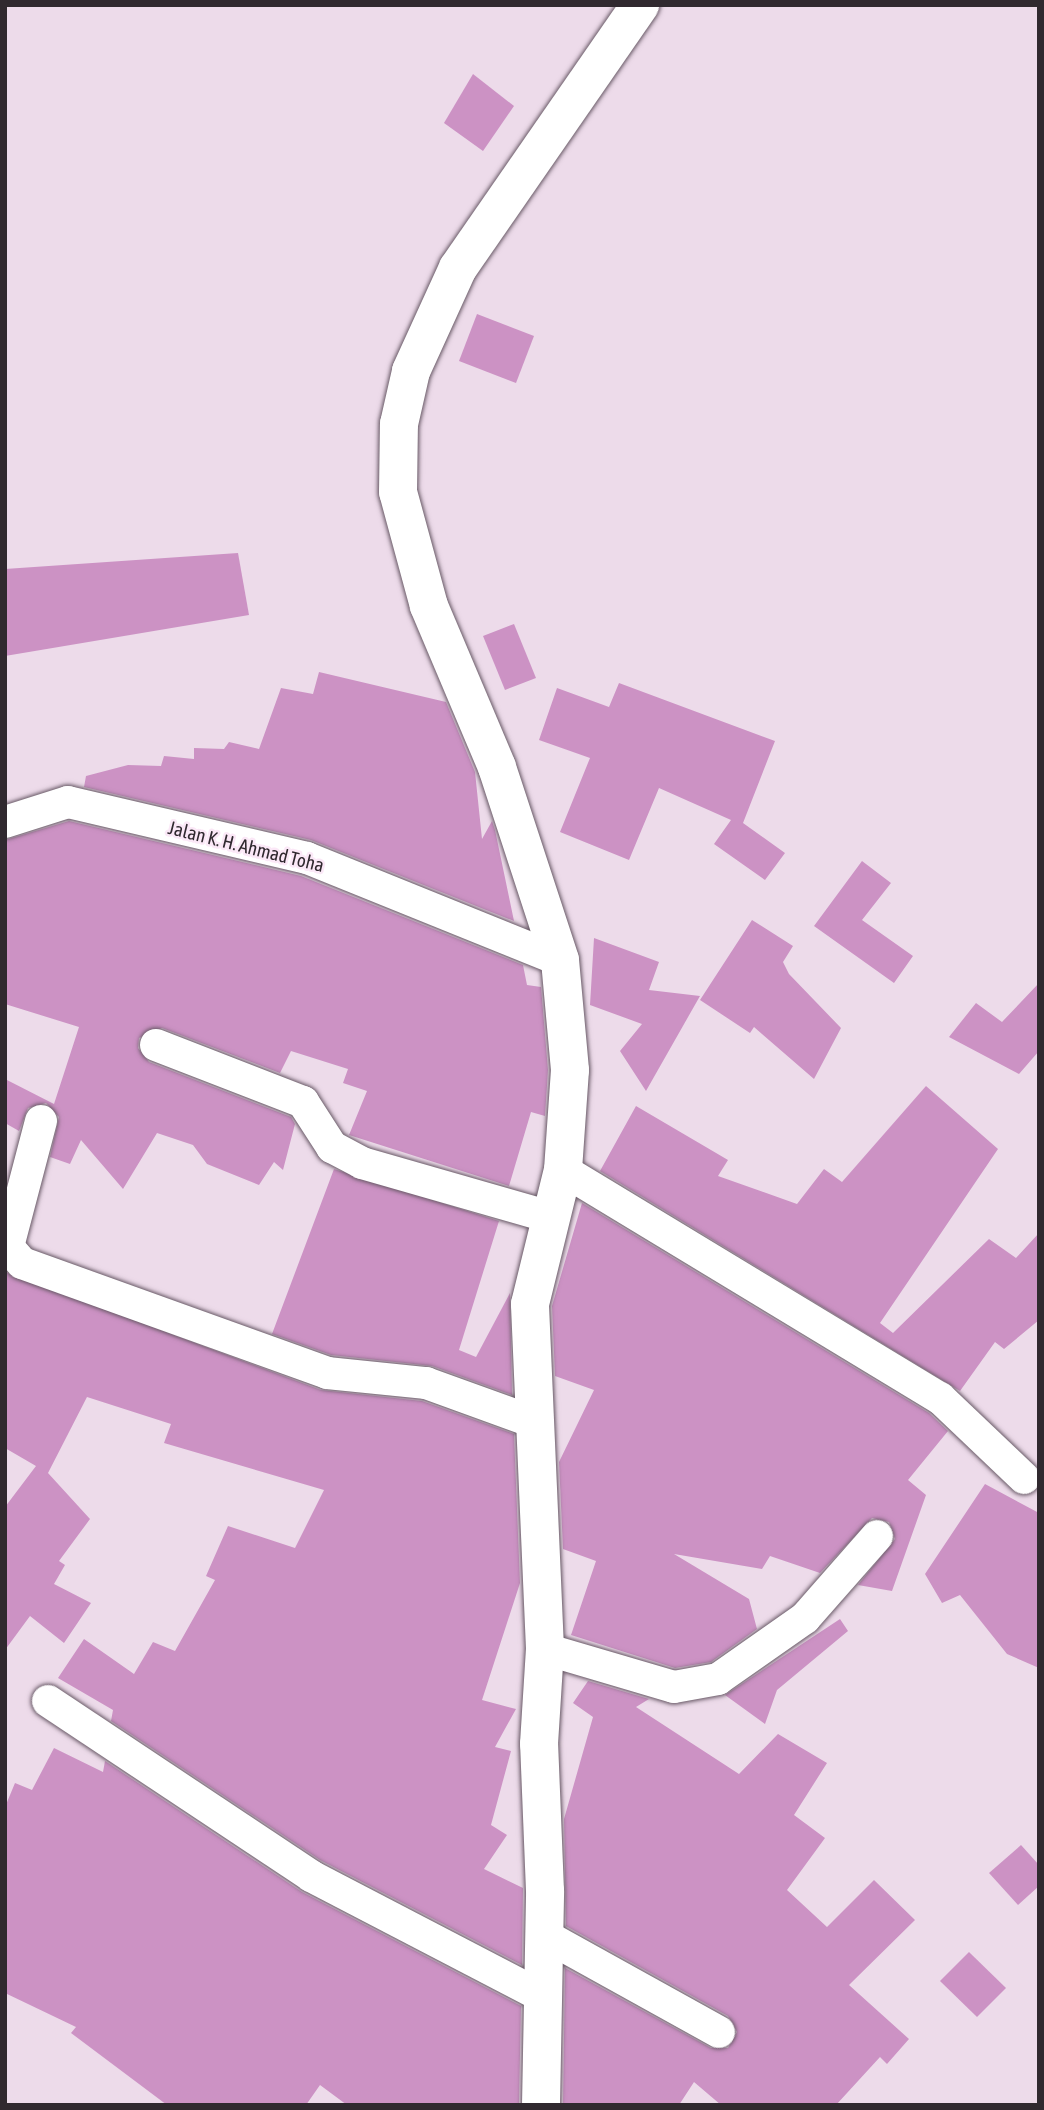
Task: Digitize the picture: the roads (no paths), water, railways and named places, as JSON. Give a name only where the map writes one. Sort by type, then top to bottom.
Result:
[{"type":"street","points":[[541,2105],[544,1935],[539,1744],[545,1649],[530,1304],[547,1216],[563,1170],[570,1070],[560,960],[497,768],[429,607],[398,492],[399,424],[411,371],[458,268],[640,5]]},
{"type":"street","name":"Jalan K. H. Ahmad Toha","points":[[5,822],[68,802],[307,858],[560,960]]},
{"type":"street","points":[[156,1045],[303,1102],[332,1147],[362,1163],[547,1216]]},
{"type":"street","points":[[41,1121],[8,1247],[22,1263],[327,1373],[426,1383],[534,1422]]},
{"type":"street","points":[[563,1170],[940,1398],[1024,1478]]},
{"type":"street","points":[[545,1649],[674,1687],[718,1679],[805,1618],[877,1536]]},
{"type":"street","points":[[48,1701],[311,1876],[543,1997]]},
{"type":"street","points":[[544,1935],[719,2032]]}]
